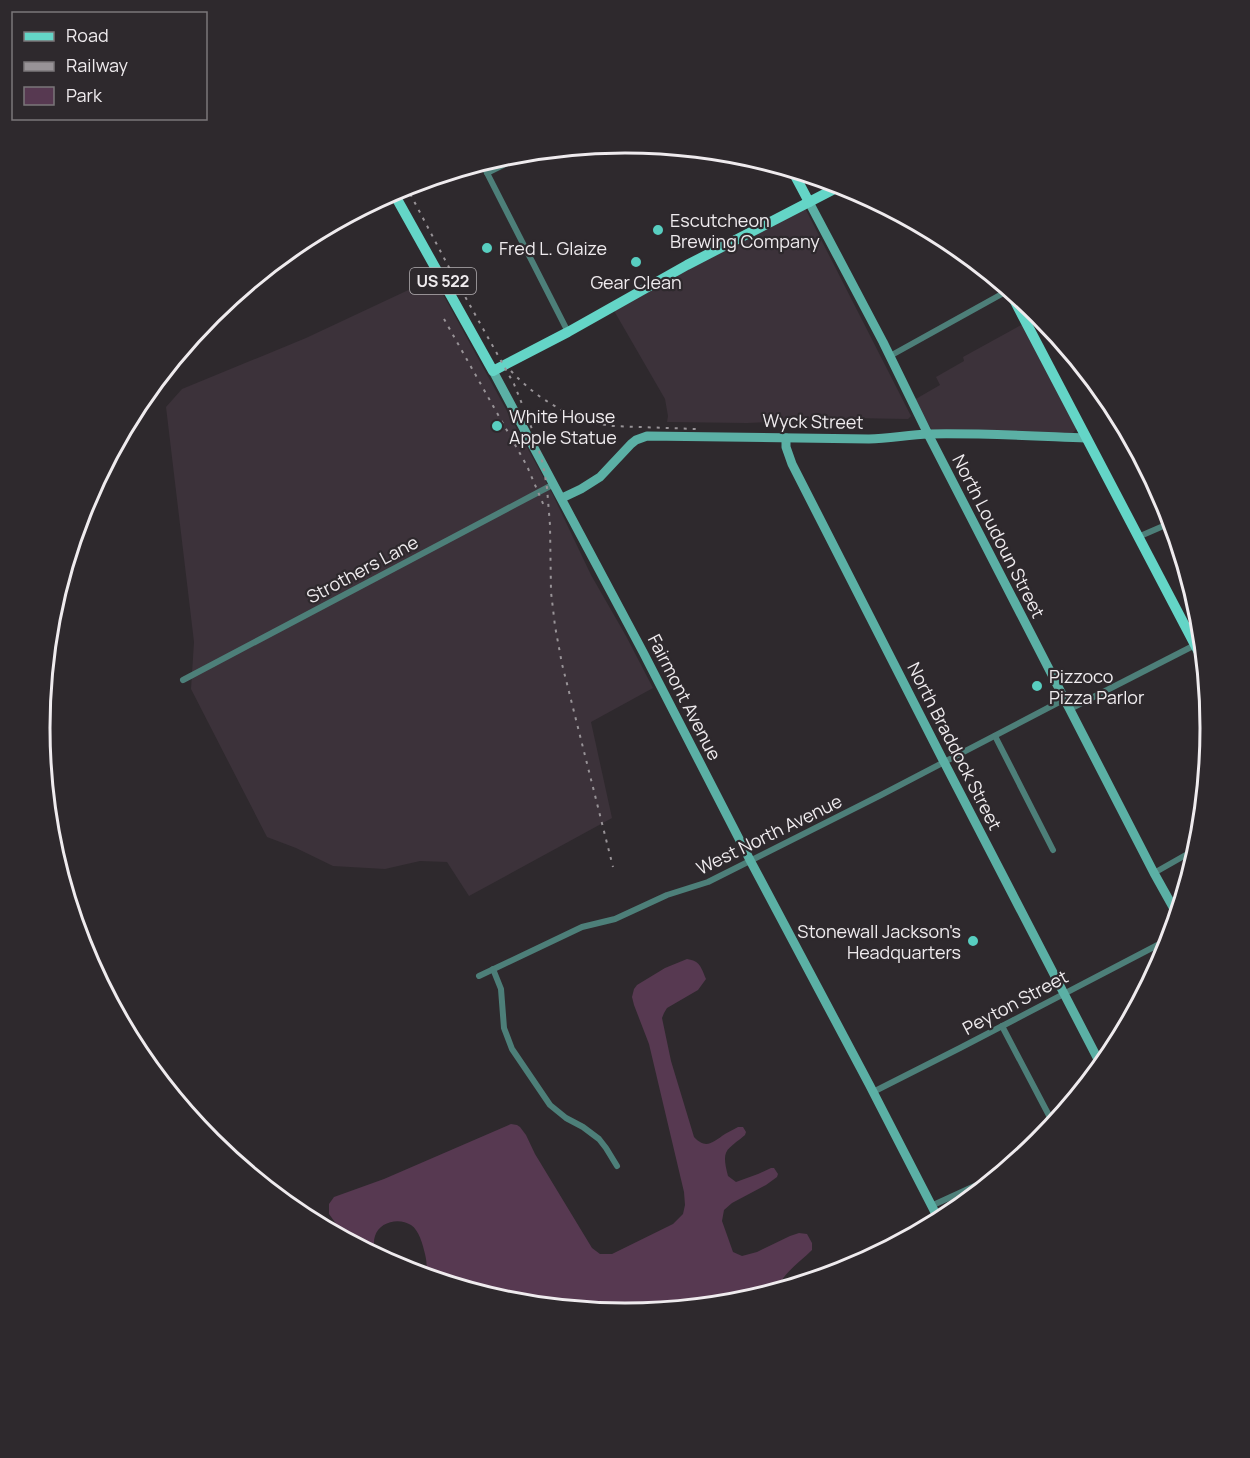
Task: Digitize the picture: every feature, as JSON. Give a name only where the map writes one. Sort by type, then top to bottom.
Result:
[{"type":"main road","name":"North Loudoun Street","points":[[797,180],[809,202]]},
{"type":"main road","points":[[493,371],[652,284],[830,191]]},
{"type":"main road","name":"Fairmont Avenue","points":[[398,200],[493,371]]},
{"type":"main road","points":[[1020,311],[1194,643]]},
{"type":"street","points":[[496,169],[487,173],[568,332]]},
{"type":"street","name":"North Loudoun Street","points":[[809,202],[1172,906]]},
{"type":"street","points":[[890,356],[1002,294]]},
{"type":"street","name":"Fairmont Avenue","points":[[493,371],[644,652],[751,862],[936,1213]]},
{"type":"street","name":"Wyck Street","points":[[562,498],[600,477],[631,444],[641,438],[663,435],[870,439],[928,434],[1086,438]]},
{"type":"street","name":"North Braddock Street","points":[[786,438],[786,447],[792,464],[1097,1058]]},
{"type":"street","name":"Strothers Lane","points":[[183,680],[554,484]]},
{"type":"street","points":[[1138,537],[1163,526]]},
{"type":"street","points":[[1070,709],[1194,645]]},
{"type":"street","name":"West North Avenue","points":[[479,976],[582,927],[615,919],[667,895],[708,882],[751,862],[1065,699]]},
{"type":"street","points":[[995,736],[1053,850]]},
{"type":"street","points":[[1154,873],[1186,855]]},
{"type":"street","name":"Peyton Street","points":[[873,1092],[1159,944]]},
{"type":"street","points":[[493,969],[501,989],[504,1029],[512,1049],[550,1105],[599,1139],[617,1166]]},
{"type":"street","points":[[1002,1026],[1050,1117]]},
{"type":"street","points":[[932,1206],[974,1187]]},
{"type":"shaded area","points":[[805,208],[911,416],[908,419],[851,418],[747,423],[667,422],[665,399],[613,309]]},
{"type":"shaded area","points":[[434,278],[552,493],[591,575],[653,688],[591,722],[612,818],[469,896],[447,862],[420,861],[385,869],[333,866],[267,837],[191,689],[194,642],[166,407],[182,389],[306,338]]},
{"type":"shaded area","points":[[1023,324],[1077,428],[1072,434],[932,430],[914,400],[940,385],[936,377],[964,361],[963,357]]},
{"type":"green space","points":[[687,959],[691,960],[701,968],[706,979],[698,990],[667,1008],[662,1018],[671,1061],[694,1137],[706,1144],[738,1127],[743,1127],[745,1135],[729,1148],[725,1155],[728,1176],[736,1182],[771,1168],[774,1168],[778,1174],[766,1185],[732,1203],[724,1210],[722,1221],[733,1252],[742,1256],[757,1252],[799,1233],[807,1234],[812,1243],[812,1250],[786,1274],[780,1283],[700,1300],[663,1303],[587,1303],[550,1300],[476,1285],[425,1269],[426,1257],[416,1230],[401,1221],[390,1222],[381,1227],[374,1239],[375,1247],[339,1228],[329,1214],[329,1204],[334,1197],[384,1179],[511,1124],[520,1127],[526,1135],[535,1154],[592,1248],[600,1254],[612,1254],[673,1224],[683,1214],[684,1192],[649,1044],[632,997],[637,985],[665,968]]},
{"type":"railway","points":[[411,195],[514,384],[534,434],[547,488],[551,592],[555,626],[562,664],[613,867]]},
{"type":"railway","points":[[444,319],[527,466],[544,506]]},
{"type":"railway","points":[[511,371],[532,391],[557,407],[583,419],[612,426],[696,429]]},
{"type":"place","name":"Escutcheon Brewing Company","points":[[658,230]]},
{"type":"place","name":"Fred L. Glaize","points":[[487,248]]},
{"type":"place","name":"Gear Clean","points":[[636,262]]},
{"type":"place","name":"White House Apple Statue","points":[[497,426]]},
{"type":"place","name":"Pizzoco Pizza Parlor","points":[[1037,686]]},
{"type":"place","name":"Stonewall Jackson's Headquarters","points":[[973,941]]}]
